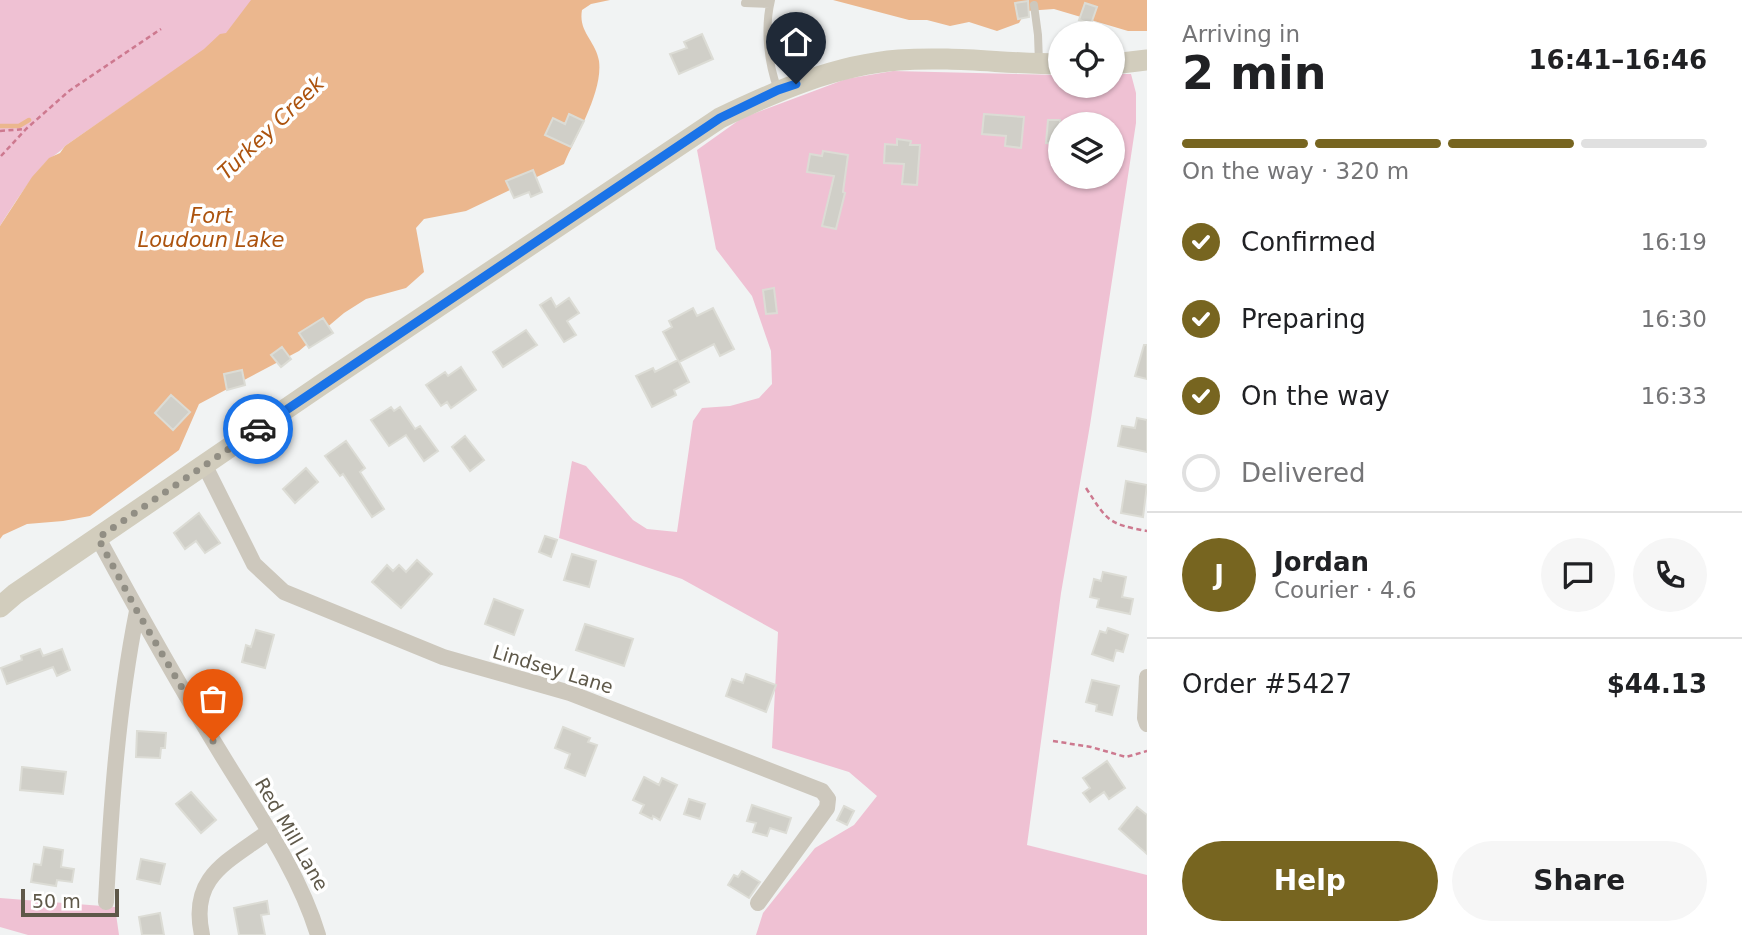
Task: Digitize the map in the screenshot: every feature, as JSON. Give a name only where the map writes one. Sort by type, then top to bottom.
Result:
[{"type":"street","points":[[0,607],[321,385],[710,125],[778,90],[832,72],[897,60],[961,58],[1048,64]]},
{"type":"street","points":[[1125,63],[1147,60]]},
{"type":"street","name":"Lindsey Lane","points":[[205,466],[254,564],[270,582],[297,599],[463,665],[513,675],[570,693],[822,791],[828,799],[827,808],[758,903]]},
{"type":"street","name":"Red Mill Lane","points":[[98,538],[137,611],[288,865],[310,909],[318,935]]},
{"type":"street","points":[[106,902],[106,809],[137,611]]},
{"type":"street","points":[[1147,677],[1147,724]]},
{"type":"street","points":[[202,935],[199,922],[201,897],[211,874],[268,832]]},
{"type":"lane","points":[[745,3],[771,2],[768,19],[770,61],[778,90]]},
{"type":"lane","points":[[1034,5],[1039,64]]},
{"type":"path","points":[[1,156],[26,128],[69,91],[161,29]]},
{"type":"path","points":[[0,131],[26,128]]},
{"type":"path","points":[[1086,488],[1105,518],[1126,527],[1147,531]]},
{"type":"path","points":[[1054,741],[1091,747],[1126,757],[1147,751]]},
{"type":"shaded area","points":[[0,0],[259,0],[230,40],[188,61],[47,161],[26,186],[0,226]]},
{"type":"shaded area","points":[[893,71],[1048,75],[1048,98],[1125,98],[1125,74],[1131,74],[1136,93],[1136,123],[1090,425],[1061,593],[1027,845],[1147,875],[1147,935],[756,935],[763,913],[815,848],[854,825],[877,796],[849,772],[772,748],[778,632],[682,579],[559,538],[572,461],[586,466],[633,520],[647,529],[677,532],[693,421],[702,408],[730,406],[759,398],[772,384],[771,351],[752,296],[716,249],[697,150],[742,118],[846,79]]},
{"type":"shaded area","points":[[0,898],[115,907],[119,935],[28,935],[0,927]]},
{"type":"water","name":"Fort Loudoun Lake","points":[[251,0],[610,0],[591,4],[582,10],[581,18],[585,31],[599,61],[599,73],[588,113],[564,164],[466,211],[424,219],[416,228],[424,272],[406,288],[366,299],[344,313],[299,351],[199,404],[179,450],[90,516],[27,524],[0,539],[0,226],[32,177],[49,158],[60,153],[65,146],[204,49],[220,34],[226,33]]},
{"type":"water","points":[[833,0],[1147,0],[1147,31],[1125,30],[1125,21],[1094,21],[1054,9],[1026,11],[1019,23],[997,31],[969,22],[950,26],[927,20],[909,20]]},
{"type":"building","points":[[1028,1],[1029,17],[1018,19],[1015,3]]},
{"type":"building","points":[[1085,3],[1097,7],[1092,21],[1079,20]]},
{"type":"building","points":[[702,34],[713,59],[679,74],[670,54],[687,48],[684,42]]},
{"type":"building","points":[[569,114],[584,121],[571,147],[545,135],[553,118],[565,124]]},
{"type":"building","points":[[984,114],[1024,117],[1021,148],[1005,146],[1006,136],[982,134]]},
{"type":"building","points":[[897,139],[911,141],[910,145],[920,145],[917,185],[902,184],[904,164],[884,163],[885,144],[897,145]]},
{"type":"building","points":[[823,151],[848,155],[845,193],[836,229],[822,226],[834,176],[807,172],[810,154],[822,156]]},
{"type":"building","points":[[533,170],[542,192],[531,197],[529,192],[514,198],[506,181]]},
{"type":"building","points":[[774,288],[777,313],[766,314],[763,290]]},
{"type":"building","points":[[551,298],[556,307],[569,298],[579,313],[567,321],[576,335],[564,342],[540,305]]},
{"type":"building","points":[[693,308],[697,316],[713,308],[734,349],[720,356],[714,344],[679,362],[689,382],[674,390],[676,395],[652,407],[636,376],[653,368],[655,372],[678,360],[663,332],[672,327],[669,321]]},
{"type":"building","points":[[323,318],[333,333],[309,348],[299,333]]},
{"type":"building","points":[[526,330],[537,345],[503,367],[493,352]]},
{"type":"building","points":[[1144,345],[1147,345],[1147,379],[1135,376]]},
{"type":"building","points":[[282,347],[291,359],[281,367],[271,355]]},
{"type":"building","points":[[461,367],[476,390],[451,408],[447,402],[441,406],[426,385],[445,372],[448,376]]},
{"type":"building","points":[[242,370],[245,385],[227,390],[224,374]]},
{"type":"building","points":[[171,395],[190,412],[173,430],[155,413]]},
{"type":"building","points":[[391,407],[394,411],[400,407],[415,429],[420,426],[438,451],[424,461],[406,435],[389,446],[371,420]]},
{"type":"building","points":[[1137,418],[1147,420],[1147,452],[1118,446],[1122,426],[1135,428]]},
{"type":"building","points":[[465,436],[484,460],[470,471],[452,447]]},
{"type":"building","points":[[346,441],[365,468],[360,472],[384,509],[372,517],[343,474],[340,476],[325,456]]},
{"type":"building","points":[[306,468],[318,482],[295,503],[283,489]]},
{"type":"building","points":[[1126,481],[1147,485],[1143,517],[1121,513]]},
{"type":"building","points":[[199,513],[220,543],[205,553],[196,541],[185,549],[174,533]]},
{"type":"building","points":[[545,536],[557,540],[551,557],[539,552]]},
{"type":"building","points":[[572,554],[596,561],[589,587],[564,580]]},
{"type":"building","points":[[417,560],[432,574],[401,608],[372,582],[387,565],[393,571],[399,565],[406,572]]},
{"type":"building","points":[[1103,572],[1126,577],[1122,597],[1133,599],[1130,614],[1097,607],[1099,599],[1090,597],[1094,579],[1101,581]]},
{"type":"building","points":[[494,599],[523,610],[514,635],[485,624]]},
{"type":"building","points":[[585,624],[633,639],[624,666],[576,650]]},
{"type":"building","points":[[1108,628],[1128,635],[1123,652],[1116,650],[1113,661],[1092,654],[1100,631],[1106,633]]},
{"type":"building","points":[[256,630],[274,635],[265,668],[242,662],[246,645],[251,647]]},
{"type":"building","points":[[40,649],[43,656],[62,649],[70,670],[57,676],[53,667],[7,684],[1,668]]},
{"type":"building","points":[[746,674],[776,685],[766,712],[726,696],[732,679],[743,683]]},
{"type":"building","points":[[1092,680],[1119,686],[1112,715],[1096,711],[1097,705],[1086,702]]},
{"type":"building","points":[[563,727],[590,738],[588,742],[597,745],[585,776],[565,768],[570,754],[555,748]]},
{"type":"building","points":[[137,731],[166,733],[165,748],[161,748],[160,758],[136,757]]},
{"type":"building","points":[[1107,761],[1125,788],[1109,799],[1104,792],[1090,802],[1083,793],[1090,788],[1083,778]]},
{"type":"building","points":[[22,767],[66,772],[63,794],[20,790]]},
{"type":"building","points":[[644,777],[659,785],[662,778],[677,785],[660,820],[640,813],[644,805],[633,800]]},
{"type":"building","points":[[191,792],[216,820],[201,833],[176,804]]},
{"type":"building","points":[[689,799],[705,804],[700,819],[684,814]]},
{"type":"building","points":[[752,805],[791,818],[786,833],[770,828],[767,836],[753,832],[756,823],[747,821]]},
{"type":"building","points":[[844,806],[854,811],[847,825],[837,820]]},
{"type":"building","points":[[1137,807],[1147,815],[1147,854],[1119,829]]},
{"type":"building","points":[[44,847],[63,850],[61,867],[74,869],[72,882],[57,880],[56,886],[31,882],[34,864],[41,865]]},
{"type":"building","points":[[141,859],[165,864],[160,884],[137,879]]},
{"type":"building","points":[[742,871],[760,882],[749,898],[728,885],[734,875],[738,877]]},
{"type":"building","points":[[267,901],[269,914],[261,915],[265,935],[239,935],[234,908]]},
{"type":"building","points":[[160,913],[164,935],[142,935],[139,917]]},
{"type":"waterway","points":[[0,126],[19,126],[29,120]]},
{"type":"way so far","points":[[213,741],[98,538],[258,429]]},
{"type":"route","points":[[258,429],[720,118],[796,84]]},
{"type":"water label","name":"Turkey Creek","points":[[271,128]]}]
